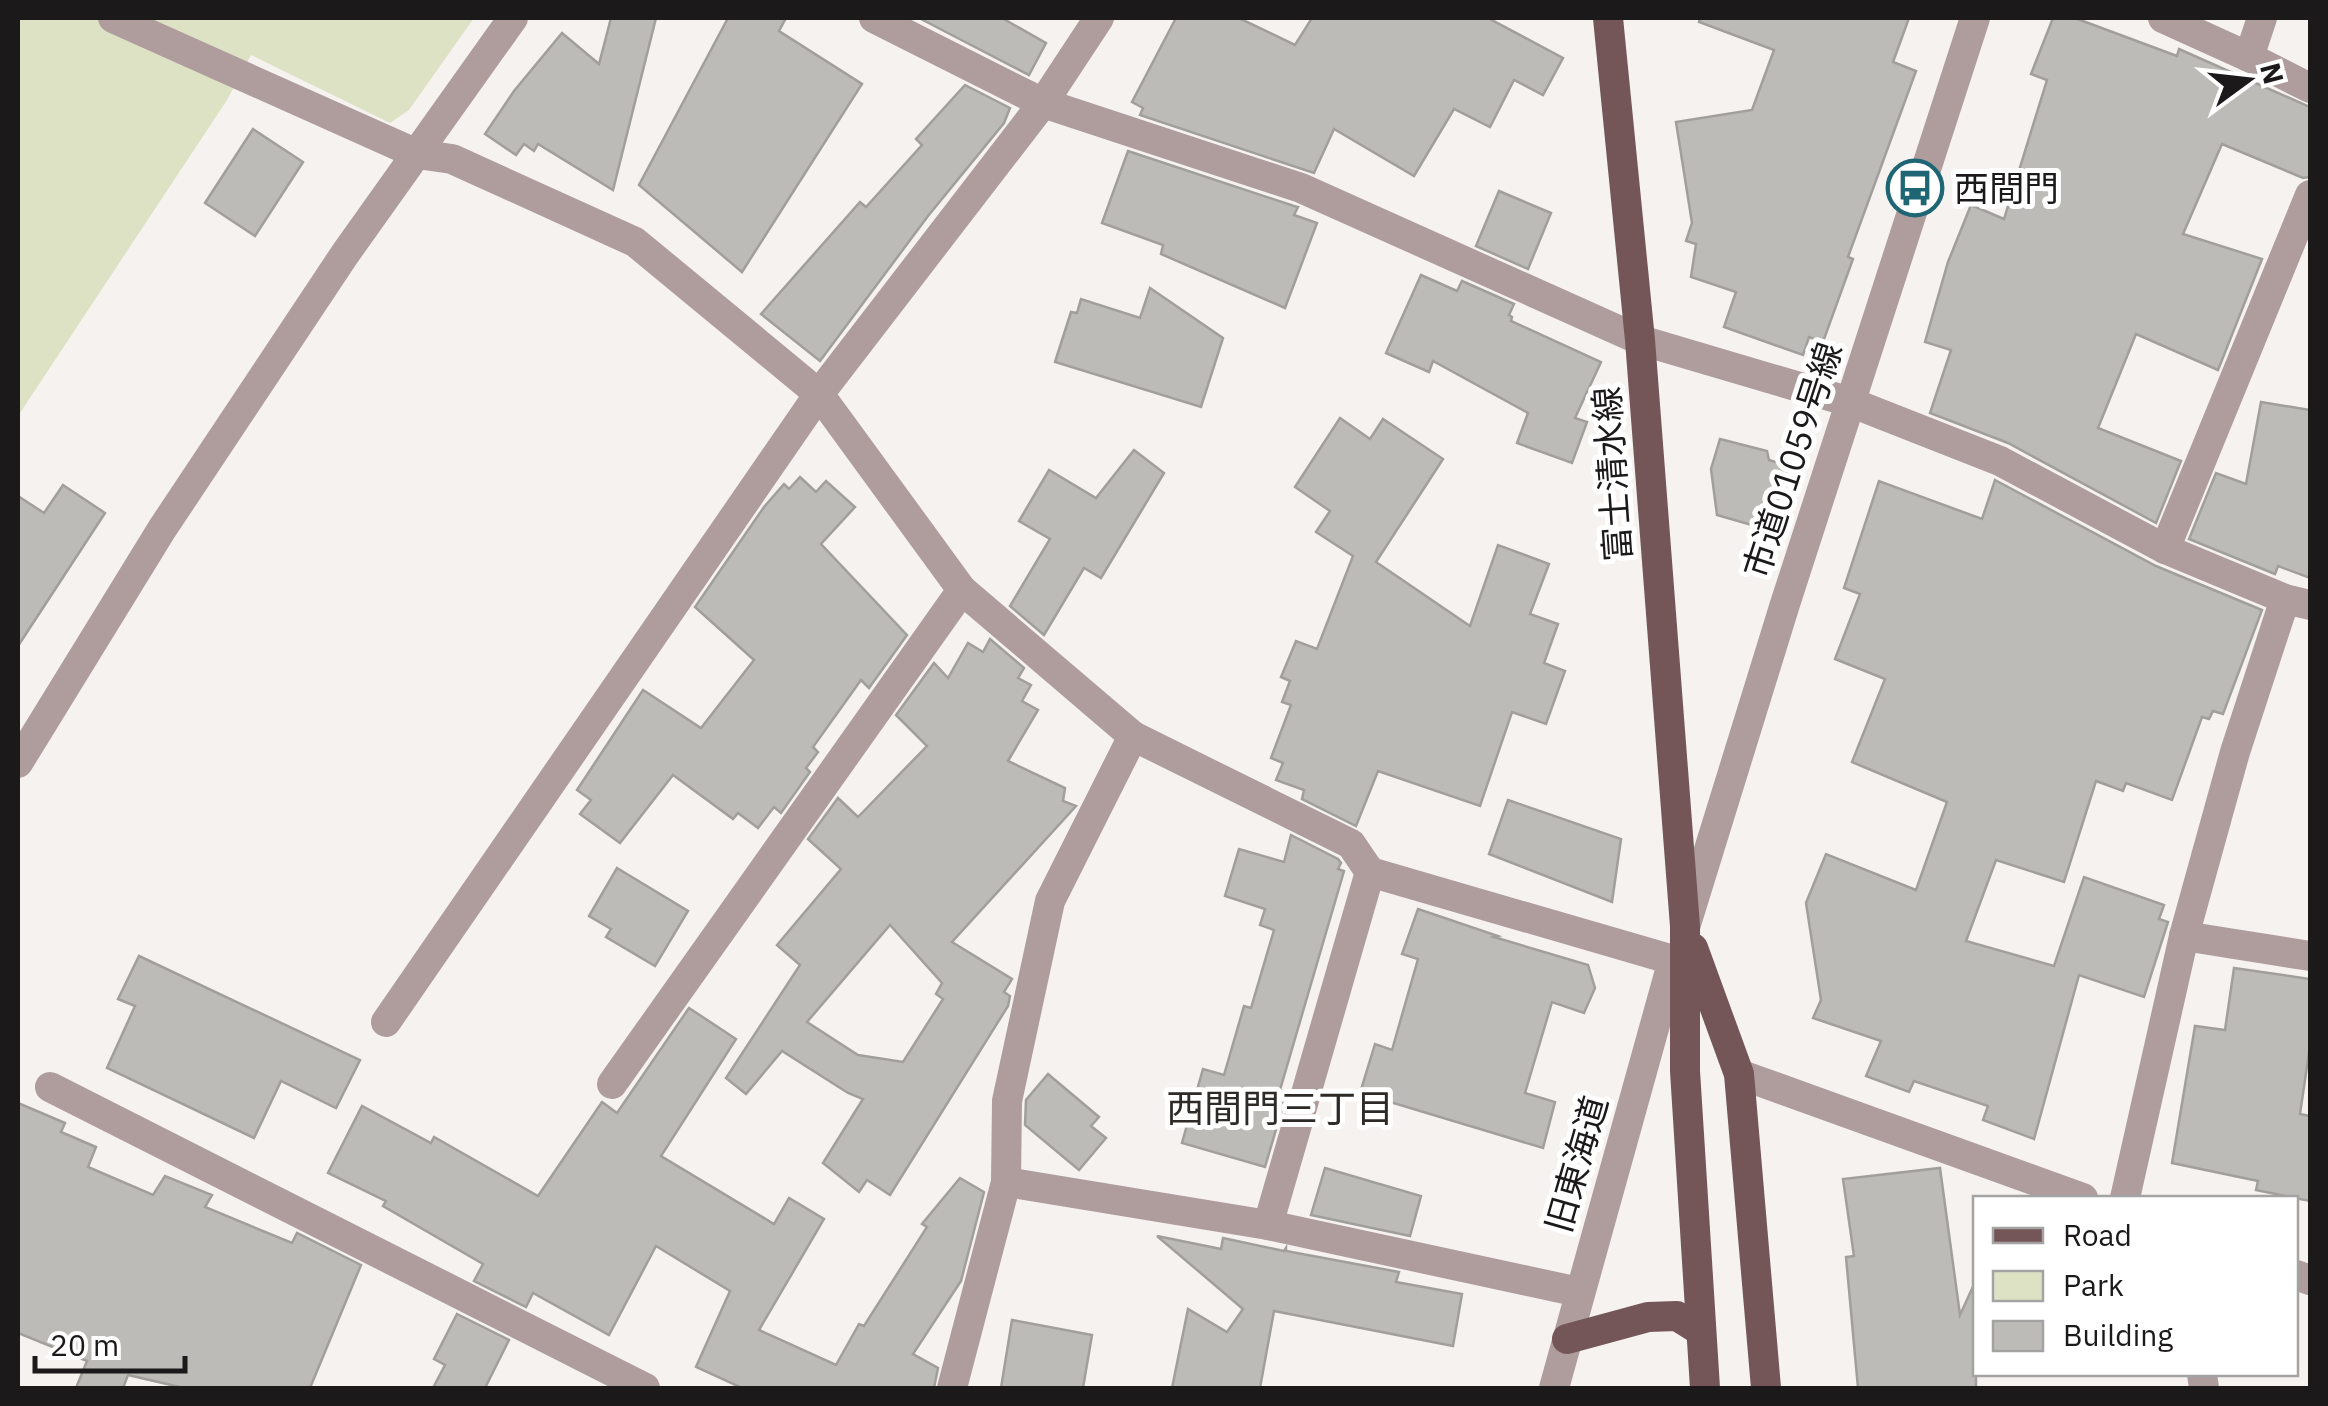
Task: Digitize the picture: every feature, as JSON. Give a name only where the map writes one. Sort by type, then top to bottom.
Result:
[{"type":"main road","name":"富士清水線","points":[[1608,18],[1640,340],[1685,926],[1685,1072],[1705,1388]]},
{"type":"main road","name":"富士清水線","points":[[1685,926],[1738,1074],[1766,1388]]},
{"type":"main road","points":[[1673,960],[1685,926]]},
{"type":"main road","points":[[1567,1339],[1648,1317],[1676,1316],[1701,1332]]},
{"type":"street","points":[[113,18],[417,154],[452,159],[635,242],[818,394],[962,590],[1133,736],[1351,844],[1370,872],[1673,960]]},
{"type":"street","points":[[18,762],[162,529],[345,254],[513,18]]},
{"type":"street","points":[[874,18],[1042,103],[1301,188],[1640,340],[1850,402],[2000,461],[2165,549],[2298,602],[2235,752],[2184,936],[2124,1196]]},
{"type":"street","points":[[386,1022],[818,394],[1042,103],[1099,18]]},
{"type":"street","name":"市道01059号線","points":[[1685,926],[1975,18]]},
{"type":"street","points":[[2163,18],[2310,88]]},
{"type":"street","points":[[2248,57],[2262,18]]},
{"type":"street","points":[[2165,549],[2310,195]]},
{"type":"street","points":[[612,1084],[962,590]]},
{"type":"street","points":[[952,1388],[1006,1182],[1007,1101],[1050,901],[1133,736]]},
{"type":"street","points":[[1268,1224],[1370,872]]},
{"type":"street","points":[[2184,936],[2310,956]]},
{"type":"street","name":"旧東海道","points":[[1554,1388],[1673,960]]},
{"type":"street","points":[[1738,1074],[2077,1196]]},
{"type":"street","points":[[50,1087],[645,1388]]},
{"type":"street","points":[[1006,1182],[1268,1224],[1579,1292]]},
{"type":"green space","points":[[18,18],[474,18],[409,110],[390,123],[251,55],[227,100],[18,416]]},
{"type":"building","points":[[611,18],[656,18],[613,190],[538,144],[534,151],[524,144],[516,155],[485,134],[514,91],[562,33],[599,64]]},
{"type":"building","points":[[728,18],[786,18],[779,31],[862,84],[742,272],[639,185]]},
{"type":"building","points":[[919,18],[1002,18],[1046,43],[1029,75]]},
{"type":"building","points":[[1176,18],[1239,18],[1295,45],[1312,18],[1488,18],[1563,58],[1543,95],[1514,80],[1490,127],[1454,109],[1414,176],[1334,129],[1314,173],[1140,115],[1143,108],[1132,102]]},
{"type":"building","points":[[1700,18],[1909,18],[1893,62],[1916,71],[1848,257],[1853,259],[1823,342],[1809,337],[1803,355],[1724,327],[1736,292],[1691,277],[1696,244],[1686,241],[1692,223],[1676,122],[1752,110],[1774,50],[1699,22]]},
{"type":"building","points":[[2053,18],[2075,18],[2177,56],[2179,49],[2310,107],[2310,177],[2303,178],[2222,144],[2183,234],[2262,259],[2218,370],[2136,334],[2098,428],[2181,461],[2156,523],[2008,443],[1930,413],[1951,350],[1925,342],[1948,262],[1971,205],[2004,219],[2047,80],[2031,74]]},
{"type":"building","points":[[965,85],[1010,108],[1004,123],[928,216],[820,361],[761,314],[860,202],[866,207],[922,145],[916,139]]},
{"type":"building","points":[[253,129],[303,162],[255,236],[205,203]]},
{"type":"building","points":[[1128,151],[1298,207],[1294,215],[1317,223],[1285,308],[1161,254],[1163,245],[1102,223]]},
{"type":"building","points":[[1499,191],[1551,213],[1528,269],[1476,246]]},
{"type":"building","points":[[1421,275],[1457,291],[1462,281],[1514,304],[1509,315],[1511,321],[1601,362],[1575,418],[1587,422],[1572,463],[1517,443],[1528,413],[1433,361],[1429,372],[1386,353]]},
{"type":"building","points":[[1150,288],[1223,338],[1201,407],[1055,362],[1071,312],[1077,313],[1081,299],[1140,318]]},
{"type":"building","points":[[2261,402],[2310,410],[2310,578],[2278,566],[2275,574],[2189,539],[2216,473],[2246,484]]},
{"type":"building","points":[[1340,418],[1370,439],[1383,419],[1443,459],[1376,562],[1470,626],[1498,545],[1549,564],[1530,614],[1558,624],[1544,663],[1565,671],[1546,724],[1512,712],[1480,806],[1378,771],[1356,826],[1302,799],[1304,790],[1276,780],[1283,763],[1271,758],[1291,705],[1282,702],[1290,681],[1281,677],[1296,641],[1317,649],[1353,556],[1316,532],[1330,511],[1295,487]]},
{"type":"building","points":[[1720,439],[1767,451],[1769,460],[1789,466],[1769,530],[1717,515],[1711,469]]},
{"type":"building","points":[[1134,450],[1164,473],[1101,578],[1084,568],[1044,635],[1010,606],[1050,539],[1019,521],[1049,470],[1096,498]]},
{"type":"building","points":[[800,477],[816,492],[826,481],[855,507],[821,544],[907,635],[869,688],[861,680],[813,747],[818,752],[806,768],[810,772],[781,813],[774,807],[758,828],[738,813],[733,819],[673,775],[620,843],[580,814],[591,800],[577,790],[643,690],[701,728],[754,660],[695,607],[764,507],[784,484],[789,489]]},
{"type":"building","points":[[1995,480],[2156,566],[2262,610],[2223,714],[2213,711],[2209,719],[2202,717],[2172,800],[2126,783],[2123,791],[2096,781],[2064,882],[1996,860],[1966,941],[2054,966],[2084,877],[2164,905],[2159,919],[2168,922],[2144,997],[2079,975],[2034,1139],[1983,1120],[1988,1106],[1914,1081],[1909,1092],[1866,1076],[1881,1041],[1813,1018],[1821,1000],[1806,903],[1826,854],[1916,890],[1947,802],[1852,762],[1885,679],[1835,659],[1860,594],[1844,588],[1879,481],[1982,519]]},
{"type":"building","points":[[63,485],[105,513],[18,646],[18,496],[44,513]]},
{"type":"building","points":[[990,639],[1024,668],[1018,678],[1031,685],[1022,701],[1038,710],[1008,761],[1065,788],[1063,801],[1076,806],[952,942],[1012,979],[1004,992],[1010,996],[1008,1006],[890,1195],[867,1180],[859,1192],[823,1163],[863,1099],[782,1051],[746,1094],[726,1078],[800,965],[777,945],[841,869],[808,839],[838,798],[858,817],[927,746],[896,715],[934,663],[948,678],[968,643],[983,652]],"holes":[[[890,925],[942,983],[936,994],[943,999],[903,1062],[858,1055],[807,1022]]]},
{"type":"building","points":[[1508,800],[1621,839],[1612,902],[1489,854]]},
{"type":"building","points":[[1291,835],[1338,859],[1338,869],[1344,871],[1280,1090],[1287,1092],[1265,1167],[1182,1143],[1203,1069],[1224,1075],[1244,1006],[1251,1008],[1274,930],[1260,925],[1265,909],[1225,896],[1239,849],[1284,862]]},
{"type":"building","points":[[617,868],[688,911],[655,966],[606,937],[611,929],[589,916]]},
{"type":"building","points":[[1418,909],[1588,965],[1595,988],[1584,1013],[1552,1002],[1525,1093],[1555,1102],[1543,1148],[1360,1093],[1375,1044],[1392,1050],[1418,959],[1402,954]]},
{"type":"building","points":[[139,956],[360,1060],[336,1108],[281,1081],[254,1138],[107,1068],[135,1006],[118,999]]},
{"type":"building","points":[[2234,968],[2310,979],[2310,1046],[2300,1114],[2310,1116],[2310,1201],[2256,1190],[2258,1181],[2172,1163],[2195,1026],[2225,1030]]},
{"type":"building","points":[[689,1008],[736,1039],[661,1156],[774,1224],[789,1198],[824,1219],[759,1330],[836,1365],[859,1324],[864,1326],[927,1227],[922,1224],[960,1178],[984,1192],[961,1281],[913,1354],[938,1368],[934,1388],[742,1388],[696,1367],[730,1291],[656,1246],[609,1335],[533,1293],[526,1307],[474,1281],[483,1264],[383,1206],[386,1201],[328,1173],[362,1106],[431,1143],[434,1137],[538,1196],[602,1102],[617,1113]]},
{"type":"building","points":[[1048,1074],[1099,1117],[1091,1126],[1106,1138],[1079,1170],[1025,1125],[1026,1100]]},
{"type":"building","points":[[18,1103],[65,1123],[61,1132],[96,1147],[88,1167],[153,1195],[165,1176],[212,1195],[205,1207],[292,1243],[297,1233],[361,1265],[310,1388],[184,1388],[128,1375],[123,1388],[76,1388],[87,1361],[18,1333]]},
{"type":"building","points":[[1325,1168],[1421,1196],[1410,1236],[1311,1215]]},
{"type":"building","points":[[1940,1168],[1960,1315],[1973,1287],[1976,1388],[1858,1388],[1846,1257],[1854,1256],[1843,1179]]},
{"type":"building","points":[[1157,1236],[1221,1249],[1223,1238],[1284,1251],[1286,1248],[1399,1272],[1396,1282],[1462,1294],[1453,1346],[1274,1311],[1260,1388],[1172,1388],[1188,1309],[1227,1332],[1243,1309]]},
{"type":"building","points":[[457,1314],[509,1340],[485,1388],[433,1388],[445,1365],[434,1359]]},
{"type":"building","points":[[1012,1320],[1092,1335],[1083,1388],[1001,1388]]},
{"type":"place","name":"西間門","points":[[1915,188]]},
{"type":"district","name":"西間門三丁目","points":[[1280,1107]]}]
